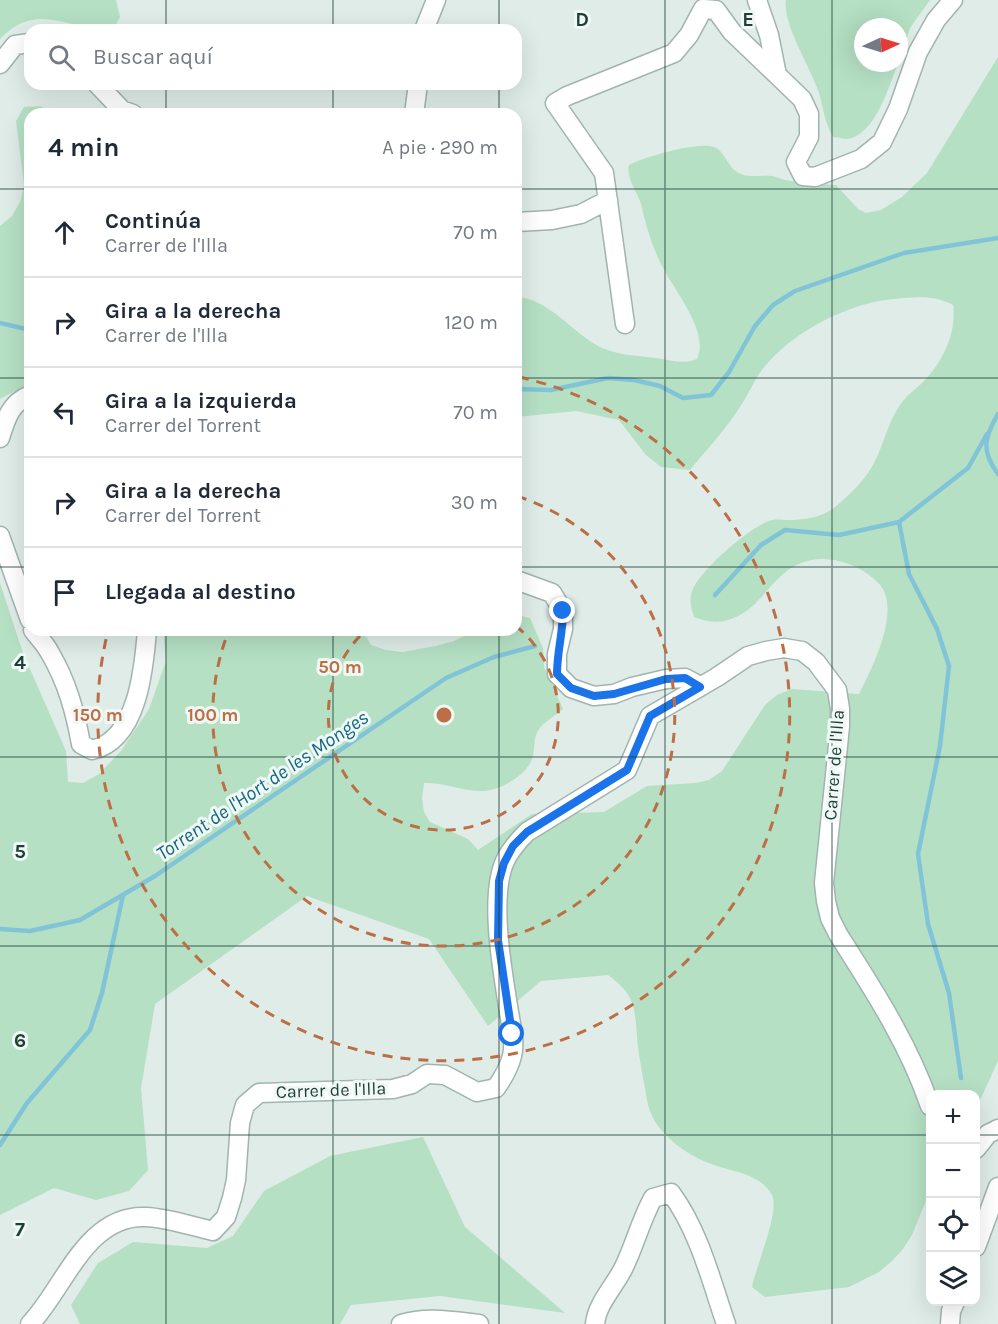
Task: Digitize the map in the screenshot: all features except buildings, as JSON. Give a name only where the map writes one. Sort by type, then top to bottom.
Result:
[{"type":"street","points":[[426,24],[436,0]]},
{"type":"street","points":[[757,0],[769,35],[777,75]]},
{"type":"street","points":[[625,324],[604,173],[586,144],[555,103],[567,96],[674,53],[689,35],[703,9],[716,10],[732,32],[802,99],[809,114],[809,137],[796,162],[803,176],[815,177],[861,159],[882,142],[898,109],[918,52],[936,20],[953,0]]},
{"type":"street","points":[[0,64],[15,45],[24,44]]},
{"type":"street","points":[[103,90],[120,108]]},
{"type":"street","points":[[415,108],[417,90]]},
{"type":"street","points":[[522,222],[552,220],[582,214],[608,200]]},
{"type":"street","points":[[0,438],[8,413],[16,402],[24,398]]},
{"type":"street","points":[[0,536],[24,603]]},
{"type":"street","points":[[522,582],[552,593],[563,611],[563,629],[557,654],[557,674],[571,688],[594,696],[614,694],[666,679],[685,678],[700,687]]},
{"type":"street","points":[[38,636],[50,651],[67,688],[76,715],[81,744],[92,750],[104,747],[114,740],[128,718],[142,681],[146,636]]},
{"type":"street","name":"Carrer de l'Illa","points":[[30,1324],[40,1314],[60,1281],[95,1236],[110,1225],[128,1218],[146,1216],[213,1231],[226,1216],[232,1198],[236,1180],[240,1123],[245,1105],[259,1093],[393,1089],[412,1084],[427,1074],[445,1075],[477,1092],[496,1088],[507,1072],[513,1054],[498,940],[499,881],[504,863],[513,846],[527,832],[627,770],[650,716],[748,656],[766,651],[784,648],[801,651],[816,662],[837,690],[840,726],[826,864],[826,901],[830,918],[838,934],[904,1042],[926,1094]]},
{"type":"street","points":[[979,1144],[988,1134],[998,1129]]},
{"type":"street","points":[[980,1234],[998,1187]]},
{"type":"street","points":[[595,1324],[596,1311],[624,1266],[653,1198],[670,1193],[682,1208],[726,1324]]},
{"type":"street","points":[[950,1324],[953,1306]]},
{"type":"street","points":[[401,1324],[421,1319],[438,1319],[479,1324]]},
{"type":"green space","points":[[0,0],[116,0],[120,17],[116,24],[72,24],[40,19],[27,21],[14,27],[0,39]]},
{"type":"green space","points":[[786,0],[930,0],[908,34],[908,18],[854,18],[854,72],[895,72],[880,108],[866,129],[857,136],[847,139],[833,137],[826,121],[819,93],[788,21]]},
{"type":"green space","points":[[998,57],[998,1061],[980,1100],[980,1090],[926,1090],[926,1201],[912,1235],[903,1249],[879,1272],[849,1287],[765,1297],[752,1287],[773,1213],[772,1195],[755,1179],[692,1155],[677,1145],[658,1126],[652,1117],[648,1103],[632,1004],[626,991],[618,983],[608,975],[541,981],[488,1026],[429,939],[307,896],[155,1004],[141,1088],[148,1170],[129,1191],[96,1200],[54,1188],[0,1215],[0,583],[23,653],[66,751],[68,782],[83,783],[99,774],[121,751],[149,709],[166,661],[164,636],[366,636],[371,645],[402,652],[436,646],[464,636],[522,636],[522,616],[530,618],[543,648],[544,667],[563,709],[537,732],[533,756],[526,769],[505,785],[490,790],[476,791],[424,783],[422,798],[424,812],[430,822],[468,839],[478,850],[532,814],[604,812],[647,786],[709,780],[722,771],[765,705],[777,695],[792,689],[859,694],[882,642],[887,600],[883,589],[877,582],[854,566],[828,559],[815,560],[801,563],[783,574],[747,611],[727,620],[711,621],[694,617],[691,598],[696,583],[727,550],[764,523],[773,520],[806,519],[824,514],[841,502],[858,485],[873,466],[892,418],[900,405],[926,379],[944,354],[953,325],[953,305],[924,298],[877,301],[858,306],[819,323],[785,346],[771,360],[759,374],[731,420],[690,470],[661,467],[646,455],[619,420],[576,411],[522,416],[522,298],[539,303],[602,348],[629,355],[687,362],[697,359],[700,348],[699,336],[689,311],[655,251],[641,204],[630,180],[629,165],[672,151],[707,146],[718,149],[734,170],[744,175],[772,176],[791,181],[836,185],[858,209],[866,213],[881,210],[902,197],[927,173]]},
{"type":"green space","points":[[40,106],[44,108],[24,108],[24,185],[16,121],[24,107]]},
{"type":"green space","points":[[24,185],[24,386],[0,399],[0,226],[12,216],[20,202]]},
{"type":"green space","points":[[423,1137],[465,1227],[565,1313],[440,1296],[351,1305],[340,1324],[80,1324],[71,1305],[98,1263],[133,1242],[207,1248],[233,1236],[264,1191],[330,1156]]},
{"type":"waterway","points":[[522,389],[551,390],[608,378],[634,380],[660,386],[683,398],[711,395],[729,372],[755,326],[773,305],[795,291],[904,253],[998,238]]},
{"type":"waterway","points":[[0,323],[24,329]]},
{"type":"waterway","points":[[998,414],[986,444],[989,458],[998,474]]},
{"type":"waterway","points":[[961,1078],[949,993],[928,924],[918,854],[940,746],[949,666],[937,629],[909,574],[899,522],[968,468],[987,434]]},
{"type":"waterway","name":"Torrent de l'Hort de les Monges","points":[[715,595],[761,545],[785,530],[839,535],[899,522]]},
{"type":"waterway","name":"Torrent de l'Hort de les Monges","points":[[0,929],[30,931],[80,920],[155,876],[446,678],[494,657],[535,646]]},
{"type":"waterway","points":[[0,1145],[27,1103],[90,1030],[102,993],[123,895]]},
{"type":"route","points":[[512,1034],[498,940],[499,881],[504,863],[513,846],[527,832],[627,770],[650,716],[700,687],[685,678],[666,679],[614,694],[594,696],[571,688],[557,674],[557,654],[563,629],[563,611]]}]
